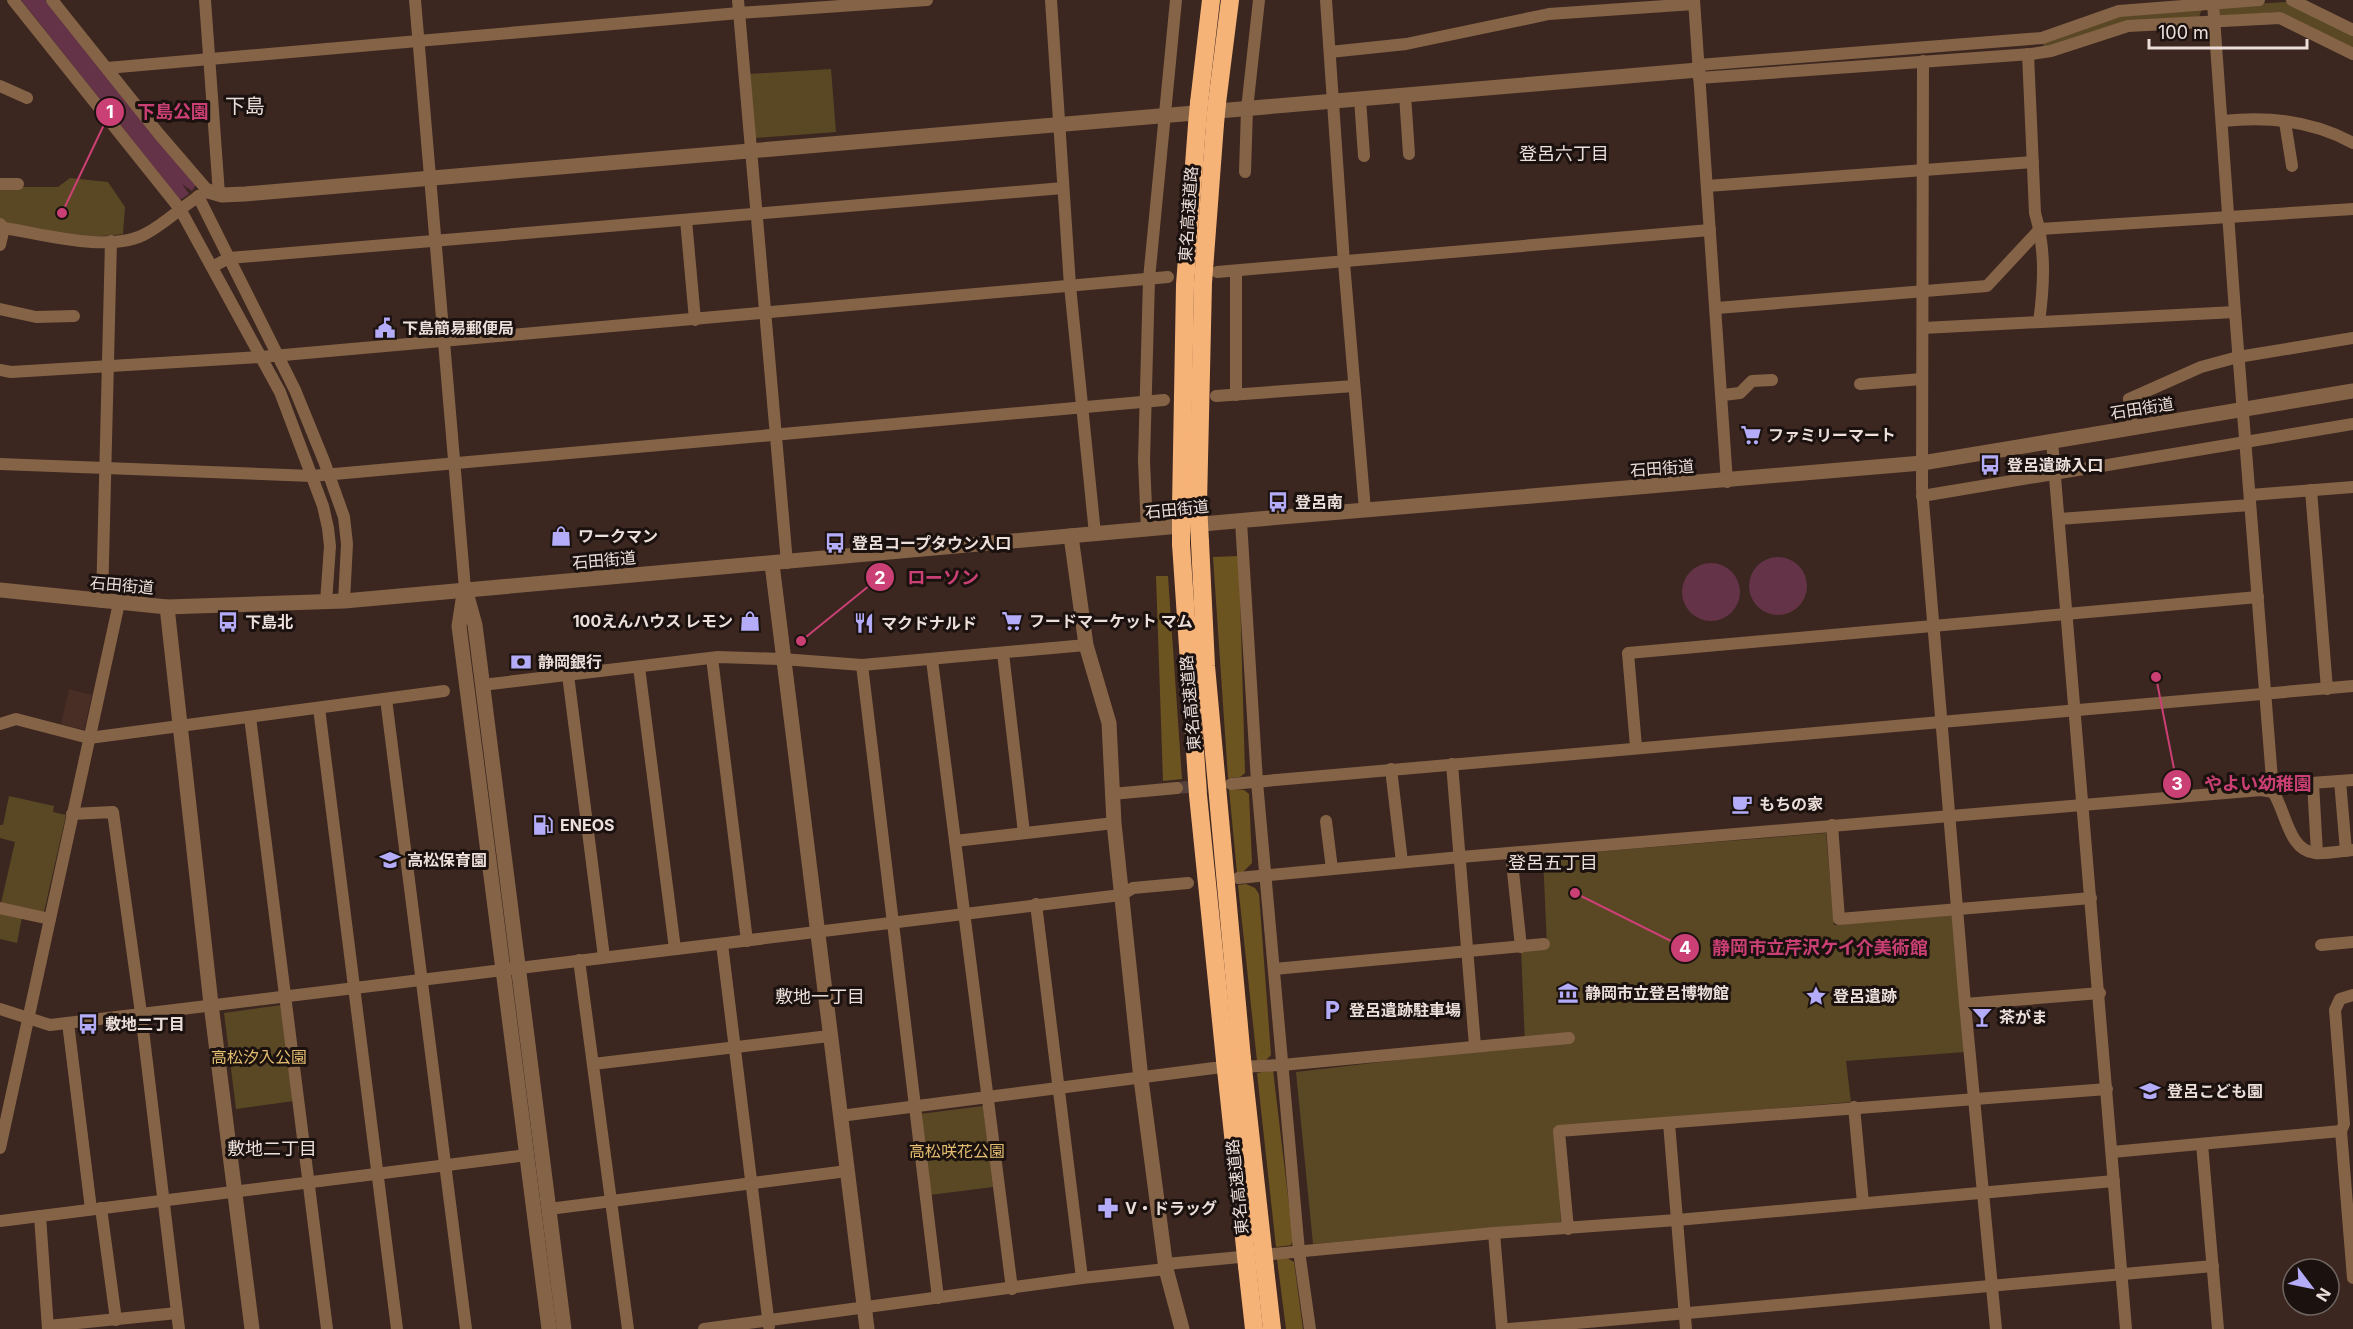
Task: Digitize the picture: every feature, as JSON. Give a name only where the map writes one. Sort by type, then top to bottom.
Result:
[{"type":"highway","name":"東名高速道路","points":[[1211,0],[1206,125],[1185,285],[1190,505],[1200,542],[1206,666],[1233,1059]]},
{"type":"highway","name":"東名高速道路","points":[[1208,103],[1230,0]]},
{"type":"highway","name":"東名高速道路","points":[[1190,505],[1181,544],[1196,772],[1233,1059],[1256,1267],[1254,1329]]},
{"type":"highway","name":"東名高速道路","points":[[1256,1267],[1272,1329]]},
{"type":"street","points":[[13,0],[180,209],[261,357],[291,419],[323,506],[329,537],[326,602]]},
{"type":"street","points":[[52,0],[209,194]]},
{"type":"street","points":[[205,0],[210,60],[209,194],[229,258],[278,355],[328,472],[344,517],[347,544],[344,601]]},
{"type":"street","points":[[415,0],[465,589],[475,625],[482,685],[511,968],[527,1155],[549,1329]]},
{"type":"street","points":[[738,0],[776,435],[782,659],[819,931],[829,1036],[867,1329]]},
{"type":"street","points":[[107,69],[740,13],[927,0]]},
{"type":"street","points":[[1051,0],[1070,286],[1095,534]]},
{"type":"street","points":[[1147,530],[1144,461],[1149,279],[1176,0]]},
{"type":"street","points":[[1245,172],[1247,109],[1259,0]]},
{"type":"street","points":[[1326,0],[1344,263],[1365,510]]},
{"type":"street","points":[[0,245],[2,226],[91,242],[128,240],[148,233],[180,209],[209,194],[245,194],[1698,71],[2042,38],[2128,5],[2259,0]]},
{"type":"street","points":[[2292,0],[2353,30]]},
{"type":"street","points":[[1330,52],[1406,44],[1549,14],[1694,2],[1723,395],[1727,482]]},
{"type":"street","points":[[1238,878],[1510,852],[1951,815],[2261,790],[2274,792],[2283,786],[2347,780],[2350,851],[2318,853],[2299,846],[2274,792],[2238,357],[2213,3]]},
{"type":"street","points":[[1698,71],[2029,54],[2051,51],[2128,26],[2280,18],[2353,54]]},
{"type":"street","points":[[2031,39],[2029,54],[2035,213],[2040,229],[2044,284],[2039,322]]},
{"type":"street","points":[[1923,61],[1922,496],[1951,815],[1965,1005],[1985,1193],[1996,1329]]},
{"type":"street","points":[[0,87],[27,98]]},
{"type":"street","points":[[1405,95],[1409,154]]},
{"type":"street","points":[[1360,99],[1364,156]]},
{"type":"street","points":[[2223,121],[2259,119],[2316,127],[2353,143]]},
{"type":"street","points":[[2285,122],[2292,166]]},
{"type":"street","points":[[1707,186],[2033,162]]},
{"type":"street","points":[[0,184],[18,184]]},
{"type":"street","points":[[212,267],[229,258],[1063,188]]},
{"type":"street","points":[[1717,308],[1987,286],[2040,229],[2353,209]]},
{"type":"street","points":[[686,220],[695,320]]},
{"type":"street","points":[[1217,272],[1344,263],[1710,230]]},
{"type":"street","points":[[102,602],[111,241]]},
{"type":"street","points":[[1236,271],[1236,395]]},
{"type":"street","points":[[0,370],[11,372],[261,357],[1168,276]]},
{"type":"street","points":[[0,309],[36,317],[74,316]]},
{"type":"street","points":[[1923,328],[2235,312]]},
{"type":"street","points":[[2132,428],[2128,399],[2201,367],[2238,357],[2353,338]]},
{"type":"street","points":[[1860,384],[1922,379]]},
{"type":"street","points":[[1723,395],[1740,393],[1752,381],[1772,380]]},
{"type":"street","points":[[1216,396],[1354,386]]},
{"type":"street","name":"石田街道","points":[[0,590],[167,607],[344,601],[1365,510],[1727,482],[1922,463],[2353,391]]},
{"type":"street","points":[[0,464],[312,476],[328,472],[1082,409],[1164,400]]},
{"type":"street","points":[[1922,496],[2353,424]]},
{"type":"street","points":[[2052,441],[2100,993],[2126,1329]]},
{"type":"street","points":[[2059,519],[2353,487]]},
{"type":"street","points":[[2311,490],[2327,689]]},
{"type":"street","points":[[1241,521],[1257,782],[1299,1251],[1310,1329]]},
{"type":"street","points":[[1071,536],[1086,645],[1109,723],[1114,823],[1141,1079],[1166,1267],[1182,1329]]},
{"type":"street","points":[[465,589],[459,626],[549,1209],[564,1329]]},
{"type":"street","points":[[1636,747],[1628,653],[2258,597]]},
{"type":"street","points":[[0,1148],[119,603]]},
{"type":"street","points":[[167,607],[211,1004],[252,1329]]},
{"type":"street","points":[[482,685],[711,658],[782,659],[862,665],[1086,645]]},
{"type":"street","points":[[1003,653],[1024,833]]},
{"type":"street","points":[[711,658],[747,940]]},
{"type":"street","points":[[932,660],[1011,1289]]},
{"type":"street","points":[[862,665],[891,922],[938,1298]]},
{"type":"street","points":[[639,667],[675,949]]},
{"type":"street","points":[[568,675],[603,957]]},
{"type":"street","points":[[1231,783],[2353,686]]},
{"type":"street","points":[[0,724],[16,718],[89,738],[444,691]]},
{"type":"street","points":[[386,699],[466,1329]]},
{"type":"street","points":[[319,708],[398,1329]]},
{"type":"street","points":[[250,717],[327,1329]]},
{"type":"street","points":[[1452,764],[1475,1046]]},
{"type":"street","points":[[1391,769],[1402,862]]},
{"type":"street","points":[[2313,783],[2318,853]]},
{"type":"street","points":[[1112,794],[1177,788]]},
{"type":"street","points":[[72,814],[113,812],[141,1013],[179,1329]]},
{"type":"street","points":[[1326,821],[1332,869]]},
{"type":"street","points":[[955,841],[1114,823]]},
{"type":"street","points":[[1832,825],[1839,919],[2091,898]]},
{"type":"street","points":[[1510,852],[1521,947]]},
{"type":"street","points":[[0,1009],[50,1025],[353,986],[1121,895],[1133,888],[1188,883]]},
{"type":"street","points":[[1036,904],[1082,1278]]},
{"type":"street","points":[[0,908],[50,919]]},
{"type":"street","points":[[2321,945],[2353,942]]},
{"type":"street","points":[[722,944],[769,1325]]},
{"type":"street","points":[[1274,969],[1544,945]]},
{"type":"street","points":[[579,960],[628,1329]]},
{"type":"street","points":[[1965,1005],[2100,993]]},
{"type":"street","points":[[2353,995],[2340,999],[2335,1010],[2344,1124],[2341,1131],[2353,1278]]},
{"type":"street","points":[[68,1023],[96,1208],[116,1320]]},
{"type":"street","points":[[593,1064],[829,1036]]},
{"type":"street","points":[[840,1116],[1214,1068],[1282,1065],[1569,1038]]},
{"type":"street","points":[[1568,1229],[1559,1131],[1975,1097],[2107,1089]]},
{"type":"street","points":[[1854,1107],[1863,1203]]},
{"type":"street","points":[[1669,1123],[1686,1329]]},
{"type":"street","points":[[2112,1152],[2341,1131]]},
{"type":"street","points":[[2202,1144],[2218,1329]]},
{"type":"street","points":[[0,1221],[527,1155]]},
{"type":"street","points":[[549,1209],[846,1171]]},
{"type":"street","points":[[704,1329],[769,1325],[864,1307],[1299,1251],[2114,1181]]},
{"type":"street","points":[[40,1216],[48,1327],[177,1313]]},
{"type":"street","points":[[1494,1233],[1502,1329]]},
{"type":"street","points":[[1509,1329],[2122,1276],[2212,1266]]},
{"type":"shaded area","points":[[21,0],[45,0],[197,183],[192,191],[182,184],[189,194],[180,200]]},
{"type":"shaded area","points":[[1239,556],[1245,773],[1240,777],[1228,778],[1213,557]]},
{"type":"shaded area","points":[[1772,557],[1784,557],[1799,565],[1807,580],[1807,592],[1799,607],[1784,615],[1772,615],[1757,607],[1749,592],[1749,580],[1757,565]]},
{"type":"shaded area","points":[[1705,563],[1717,563],[1732,571],[1740,586],[1740,598],[1732,613],[1717,621],[1705,621],[1690,613],[1682,598],[1682,586],[1690,571]]},
{"type":"shaded area","points":[[1156,576],[1168,576],[1182,779],[1163,781]]},
{"type":"shaded area","points":[[69,689],[92,695],[84,730],[61,724]]},
{"type":"shaded area","points":[[1229,789],[1244,790],[1249,794],[1252,863],[1243,872],[1237,873]]},
{"type":"shaded area","points":[[1246,884],[1255,888],[1259,894],[1271,1055],[1266,1060],[1257,1061],[1238,885]]},
{"type":"shaded area","points":[[1273,1070],[1293,1239],[1291,1245],[1276,1247],[1257,1073]]},
{"type":"shaded area","points":[[1285,1257],[1294,1262],[1303,1329],[1286,1329],[1277,1259]]},
{"type":"green space","points":[[2286,2],[2353,34],[2353,49],[2281,12],[2219,16],[2217,13],[2220,6]]},
{"type":"green space","points":[[2202,9],[2199,17],[2045,48],[2043,45],[2044,42],[2122,13]]},
{"type":"green space","points":[[831,69],[836,132],[755,138],[749,74]]},
{"type":"green space","points":[[70,178],[108,182],[125,207],[123,234],[60,235],[29,230],[0,220],[0,187],[58,187]]},
{"type":"green space","points":[[9,796],[54,806],[53,812],[66,815],[44,912],[1,903],[15,842],[0,838],[0,825],[3,825]]},
{"type":"green space","points":[[1826,833],[1834,925],[1953,915],[1965,1052],[1846,1061],[1851,1102],[1554,1127],[1561,1222],[1313,1244],[1296,1072],[1525,1045],[1521,948],[1547,947],[1543,856]]},
{"type":"green space","points":[[0,912],[22,917],[17,943],[0,939]]},
{"type":"green space","name":"高松汐入公園","points":[[282,1005],[294,1101],[236,1109],[224,1013]]},
{"type":"green space","name":"高松咲花公園","points":[[983,1106],[993,1187],[930,1195],[920,1114]]},
{"type":"tunnel","points":[[1177,788],[1224,784]]},
{"type":"place","name":"下島公園","points":[[62,213]]},
{"type":"place","name":"下島簡易郵便局","points":[[385,328]]},
{"type":"place","name":"ファミリーマート","points":[[1751,435]]},
{"type":"place","name":"登呂遺跡入口","points":[[1990,465]]},
{"type":"place","name":"登呂南","points":[[1278,502]]},
{"type":"place","name":"ワークマン","points":[[561,536]]},
{"type":"place","name":"登呂コープタウン入口","points":[[835,543]]},
{"type":"place","name":"100えんハウス レモン","points":[[750,621]]},
{"type":"place","name":"フードマーケット マム","points":[[1012,621]]},
{"type":"place","name":"下島北","points":[[228,622]]},
{"type":"place","name":"マクドナルド","points":[[864,623]]},
{"type":"place","name":"ローソン","points":[[801,641]]},
{"type":"place","name":"静岡銀行","points":[[521,662]]},
{"type":"place","name":"やよい幼稚園","points":[[2156,677]]},
{"type":"place","name":"もちの家","points":[[1742,804]]},
{"type":"place","name":"ENEOS","points":[[543,825]]},
{"type":"place","name":"高松保育園","points":[[390,860]]},
{"type":"place","name":"静岡市立芹沢ケイ介美術館","points":[[1575,893]]},
{"type":"place","name":"静岡市立登呂博物館","points":[[1568,993]]},
{"type":"place","name":"登呂遺跡","points":[[1816,996]]},
{"type":"place","name":"登呂遺跡駐車場","points":[[1332,1010]]},
{"type":"place","name":"茶がま","points":[[1982,1017]]},
{"type":"place","name":"敷地二丁目","points":[[88,1024]]},
{"type":"place","name":"登呂こども園","points":[[2150,1091]]},
{"type":"place","name":"V・ドラッグ","points":[[1108,1208]]},
{"type":"district","name":"下島","points":[[245,106]]},
{"type":"district","name":"登呂六丁目","points":[[1564,153]]},
{"type":"district","name":"登呂五丁目","points":[[1553,862]]},
{"type":"district","name":"敷地一丁目","points":[[820,996]]},
{"type":"district","name":"敷地二丁目","points":[[272,1148]]}]
